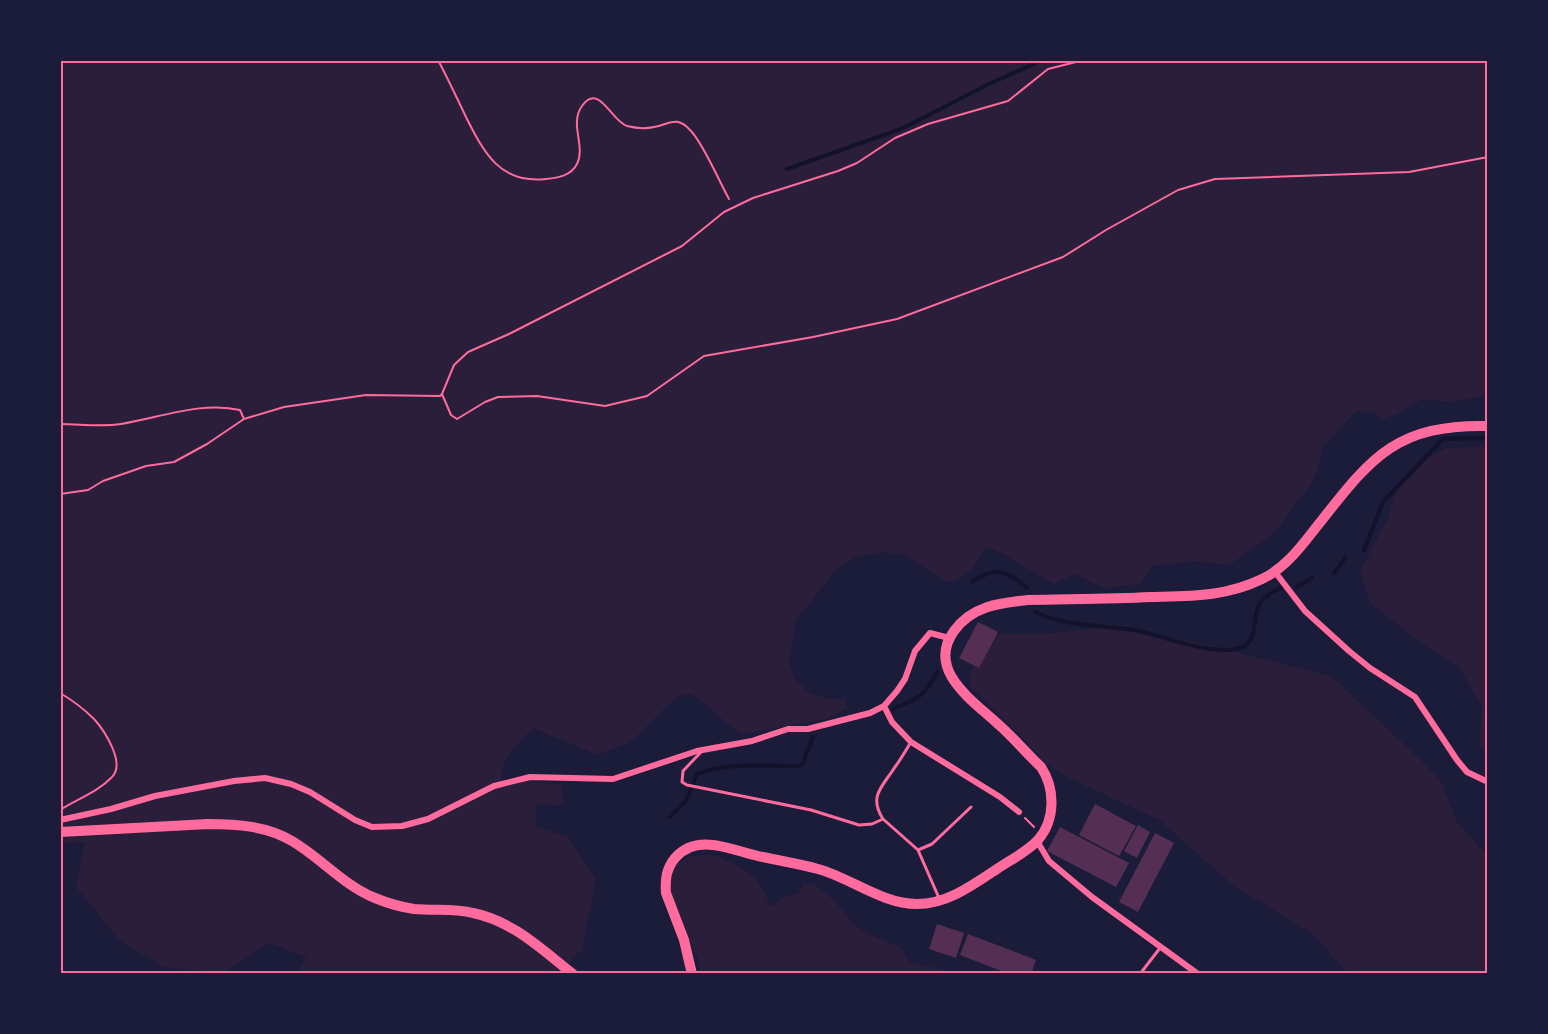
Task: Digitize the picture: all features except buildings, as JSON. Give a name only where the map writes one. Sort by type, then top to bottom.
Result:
[{"type":"highway","points":[[692,974],[684,940],[666,893],[665,877],[681,852],[698,845],[710,844],[826,871],[888,899],[926,904],[940,900],[980,881],[1039,838],[1049,818],[1052,803],[1047,777],[1041,766],[957,684],[945,663],[943,653],[949,638],[958,625],[972,613],[982,607],[1001,602],[1217,595],[1249,585],[1275,572],[1297,552],[1357,476],[1385,450],[1412,436],[1428,432],[1452,427],[1488,426]]},
{"type":"highway","points":[[60,832],[208,824],[233,824],[266,830],[291,840],[348,883],[373,897],[405,907],[456,910],[488,917],[524,935],[573,974]]},
{"type":"street","points":[[1275,572],[1305,610],[1349,651],[1370,668],[1415,697],[1467,772],[1488,782]]},
{"type":"street","points":[[60,820],[111,809],[155,796],[234,781],[266,778],[291,784],[310,792],[355,820],[372,827],[387,828],[428,819],[494,786],[512,781],[530,777],[613,779],[705,749],[752,741],[788,729],[808,729],[870,713],[884,706],[905,679],[915,651],[930,633],[949,638]]},
{"type":"street","points":[[884,706],[892,722],[910,742],[1000,797],[1019,812]]},
{"type":"street","points":[[1039,838],[1049,861],[1092,897],[1198,974]]},
{"type":"lane","points":[[910,742],[880,787],[877,810],[883,819],[918,850],[940,900]]},
{"type":"lane","points":[[705,749],[683,771],[682,782],[687,785],[811,810],[860,825],[872,824],[883,819]]},
{"type":"lane","points":[[918,850],[932,844],[971,807]]},
{"type":"lane","points":[[1140,974],[1161,947]]},
{"type":"path","points":[[438,60],[475,138],[488,158],[507,172],[535,180],[558,178],[570,172],[577,164],[580,150],[577,119],[581,107],[589,99],[596,99],[601,100],[621,124],[633,128],[655,127],[671,121],[678,122],[691,130],[729,199]]},
{"type":"path","points":[[60,494],[71,494],[88,489],[103,481],[146,466],[174,462],[207,444],[244,419],[284,407],[366,394],[435,397],[442,394],[454,365],[468,352],[509,334],[682,246],[724,212],[753,198],[857,163],[895,138],[928,124],[1008,101],[1048,69],[1084,60]]},
{"type":"path","points":[[442,394],[451,415],[457,419],[498,396],[537,396],[605,406],[647,396],[704,356],[813,337],[908,315],[1063,257],[1178,190],[1215,178],[1409,171],[1488,157]]},
{"type":"path","points":[[60,424],[117,425],[188,411],[229,408],[240,410],[244,419]]},
{"type":"path","points":[[60,693],[73,701],[94,720],[111,745],[116,758],[117,770],[113,777],[82,799],[60,810]]},
{"type":"path","points":[[1019,812],[1039,838]]},
{"type":"shaded area","points":[[60,60],[1488,60],[1488,395],[1449,402],[1422,399],[1400,413],[1383,419],[1373,413],[1357,411],[1322,448],[1318,469],[1312,482],[1277,530],[1229,565],[1195,561],[1153,566],[1140,584],[1105,588],[1074,574],[1054,584],[1005,555],[988,548],[983,551],[970,572],[949,583],[904,555],[882,552],[854,558],[833,573],[796,621],[789,665],[795,680],[810,693],[828,699],[845,699],[847,708],[828,719],[740,734],[695,696],[685,693],[671,702],[631,742],[598,755],[533,728],[509,754],[502,769],[502,787],[528,781],[562,785],[564,806],[537,804],[536,827],[568,837],[596,879],[582,950],[572,958],[567,974],[297,974],[306,957],[269,943],[222,974],[164,967],[120,941],[76,887],[85,842],[60,843]]},
{"type":"shaded area","points":[[1488,446],[1488,751],[1479,745],[1482,706],[1458,666],[1415,638],[1370,603],[1360,571],[1388,518],[1398,486],[1422,460],[1448,448]]},
{"type":"shaded area","points":[[1104,628],[1194,642],[1331,676],[1441,781],[1457,822],[1483,851],[1488,851],[1488,974],[1349,974],[1310,932],[1233,885],[1159,820],[1067,777],[1046,764],[1027,742],[970,687],[970,671],[986,644],[999,634],[1054,633]]},
{"type":"shaded area","points":[[715,855],[741,868],[756,880],[762,887],[769,905],[775,905],[784,897],[798,893],[803,884],[813,884],[834,900],[855,926],[877,938],[899,946],[911,963],[967,974],[700,974],[699,962],[691,944],[674,922],[667,882],[674,866],[690,856]]},
{"type":"waterway","points":[[787,169],[901,129],[991,83],[1043,60]]},
{"type":"waterway","points":[[1364,550],[1383,502],[1443,439],[1488,438]]},
{"type":"waterway","points":[[1334,573],[1345,558]]},
{"type":"waterway","points":[[972,582],[987,574],[1001,572],[1013,577],[1027,588]]},
{"type":"waterway","points":[[1297,587],[1312,578]]},
{"type":"waterway","points":[[1035,612],[1058,620],[1145,632],[1190,645],[1222,650],[1235,649],[1250,641],[1256,614],[1262,600],[1282,587]]},
{"type":"waterway","points":[[893,709],[920,696],[937,672]]},
{"type":"waterway","points":[[670,817],[686,801],[697,774],[734,766],[802,765],[813,737]]}]
